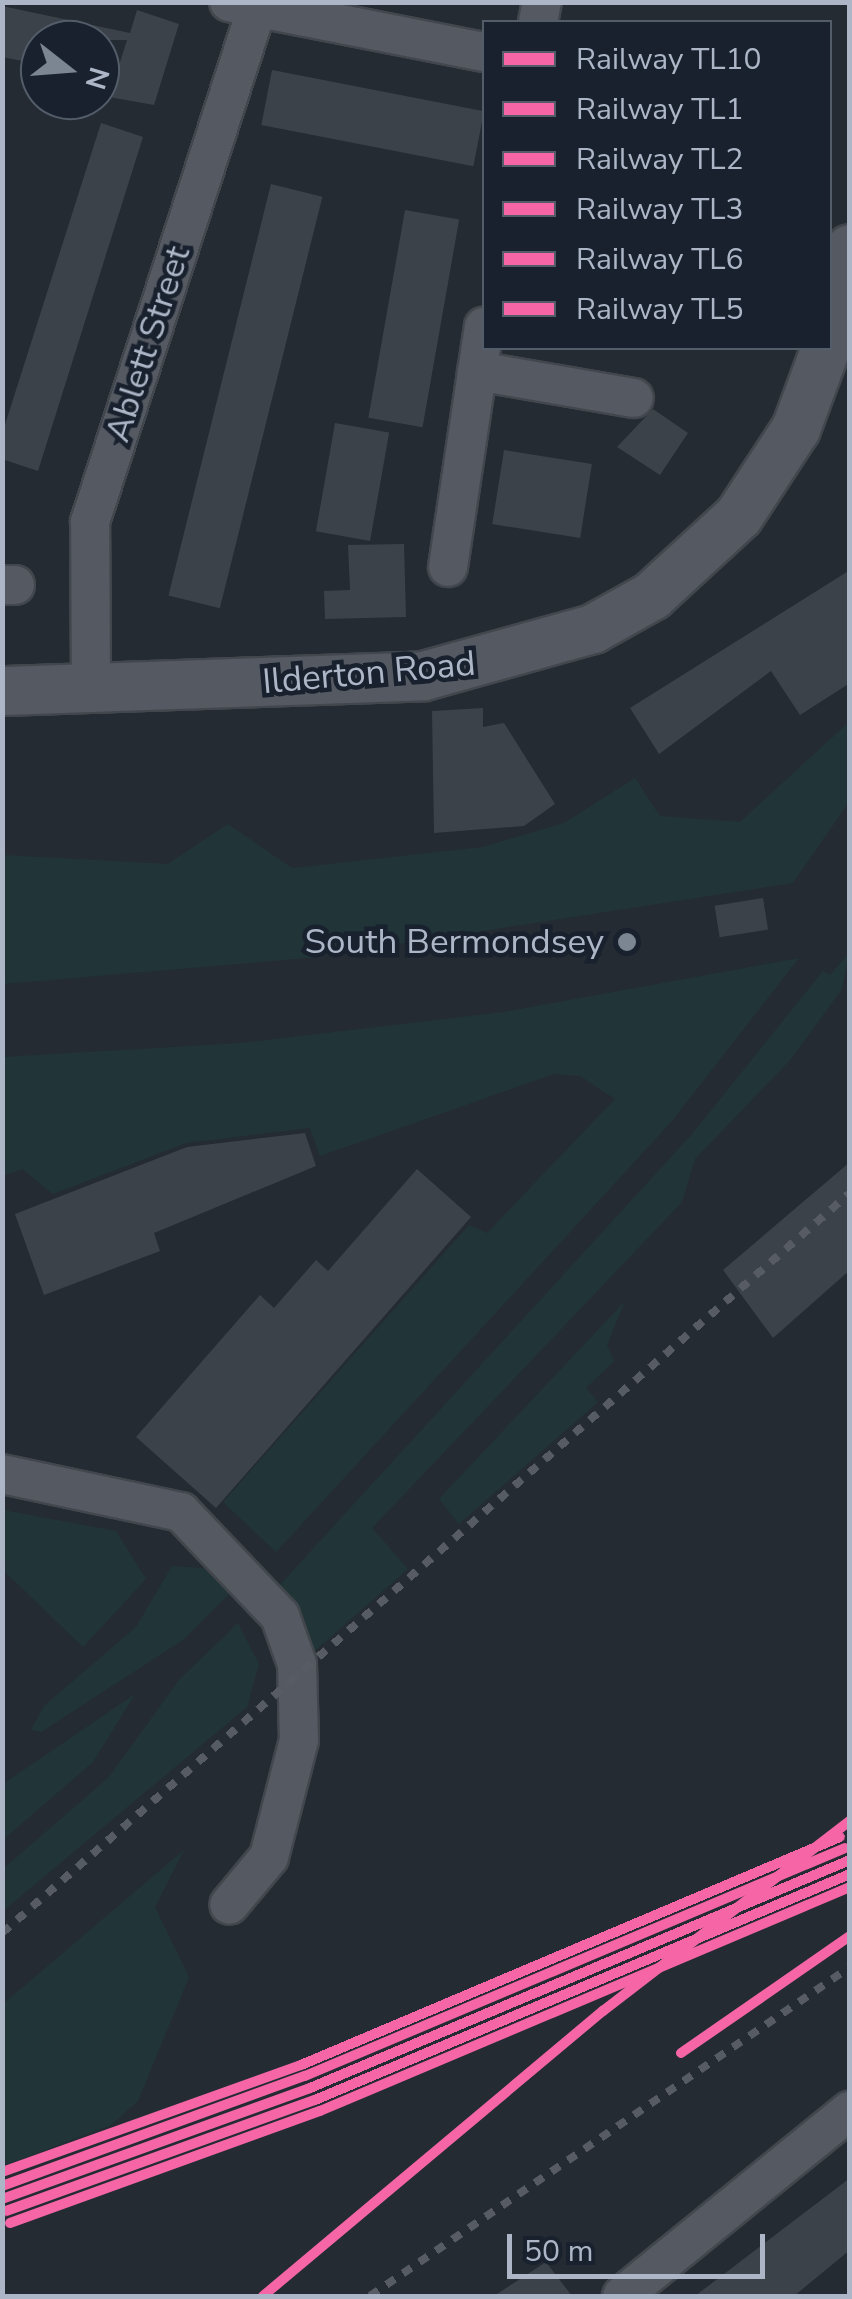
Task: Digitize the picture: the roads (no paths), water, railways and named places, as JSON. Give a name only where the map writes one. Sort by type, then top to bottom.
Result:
[{"type":"street","points":[[243,5],[482,52]]},
{"type":"street","name":"Ablett Street","points":[[92,688],[90,522],[243,5]]},
{"type":"street","points":[[832,326],[850,250]]},
{"type":"street","points":[[448,567],[482,340]]},
{"type":"street","name":"Ilderton Road","points":[[2,691],[455,672],[616,618],[694,562],[756,494],[796,429],[825,350]]},
{"type":"street","points":[[477,371],[634,398]]},
{"type":"street","points":[[2,1474],[181,1512],[280,1616],[297,1664],[298,1740],[269,1857],[229,1905]]},
{"type":"street","points":[[622,2296],[850,2111]]},
{"type":"railway","points":[[2,1933],[850,1193]]},
{"type":"railway","points":[[370,2296],[850,1967]]},
{"type":"rail line","name":"TL10","points":[[263,2296],[603,2011],[850,1821]]},
{"type":"rail line","name":"TL5","points":[[2,2172],[301,2065],[840,1837]]},
{"type":"rail line","name":"TL3","points":[[2,2186],[305,2076],[845,1848]]},
{"type":"rail line","name":"TL1","points":[[2,2199],[310,2088],[850,1860]]},
{"type":"rail line","name":"TL2","points":[[6,2211],[315,2100],[850,1874]]},
{"type":"rail line","name":"TL6","points":[[10,2223],[320,2111],[850,1887]]},
{"type":"rail line","name":"TL10","points":[[681,2053],[850,1936]]},
{"type":"place","name":"South Bermondsey","points":[[627,942]]}]
